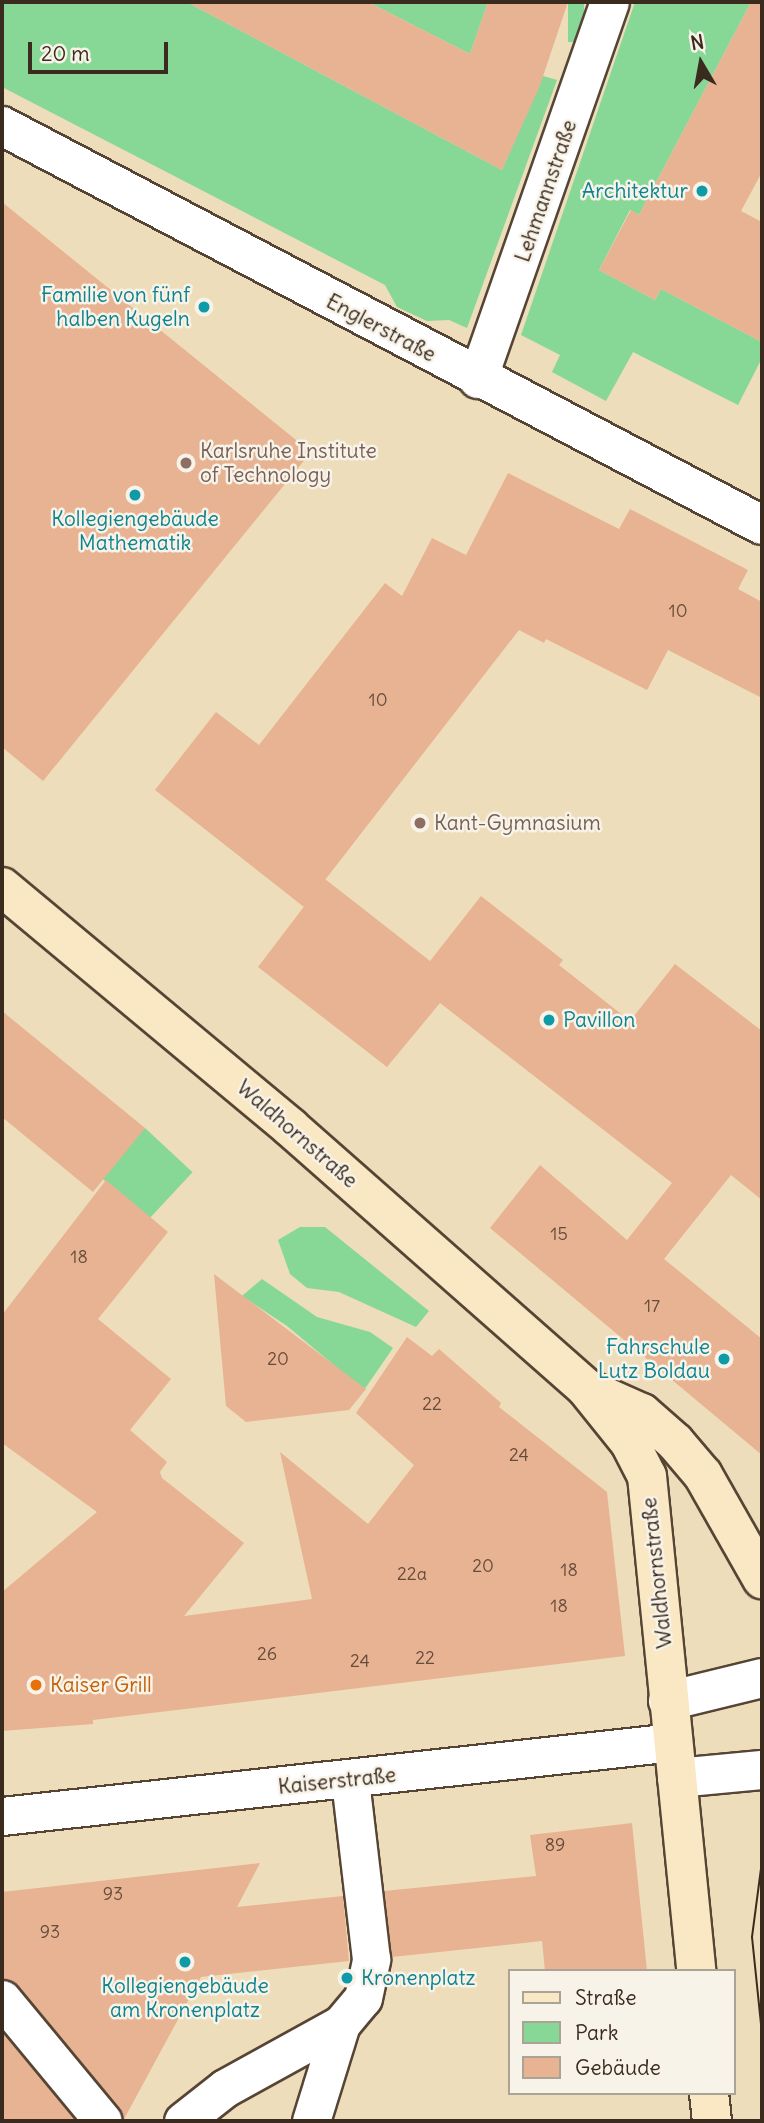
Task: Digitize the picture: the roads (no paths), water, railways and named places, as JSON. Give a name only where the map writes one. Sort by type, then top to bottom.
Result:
[{"type":"main road","name":"Waldhornstraße","points":[[2,887],[290,1127],[586,1388],[631,1443],[647,1476],[696,1969]]},
{"type":"main road","name":"Waldhornstraße","points":[[586,1388],[642,1413],[675,1442],[703,1475],[762,1579]]},
{"type":"main road","points":[[709,2095],[712,2121]]},
{"type":"street","name":"Lehmannstraße","points":[[478,379],[610,2]]},
{"type":"street","name":"Englerstraße","points":[[2,126],[478,379],[762,524]]},
{"type":"street","points":[[668,1701],[762,1678]]},
{"type":"street","name":"Kaiserstraße","points":[[2,1816],[351,1779],[675,1760],[762,1770]]},
{"type":"street","points":[[183,2121],[225,2088],[341,2024],[363,1998],[371,1974],[351,1779]]},
{"type":"street","points":[[2,1999],[103,2121]]},
{"type":"street","points":[[310,2121],[341,2024]]},
{"type":"tram line","points":[[762,1861],[752,1937],[762,2034]]},
{"type":"place","name":"Architektur","points":[[702,191]]},
{"type":"place","name":"Familie von fünf halben Kugeln","points":[[204,307]]},
{"type":"place","name":"Karlsruhe Institute of Technology","points":[[186,463]]},
{"type":"place","name":"Kollegiengebäude Mathematik","points":[[135,495]]},
{"type":"place","name":"Kant-Gymnasium","points":[[420,823]]},
{"type":"place","name":"Pavillon","points":[[549,1020]]},
{"type":"place","name":"Fahrschule Lutz Boldau","points":[[724,1359]]},
{"type":"place","name":"Kaiser Grill","points":[[36,1685]]},
{"type":"place","name":"Kollegiengebäude am Kronenplatz","points":[[185,1962]]},
{"type":"place","name":"Kronenplatz","points":[[347,1978]]}]
